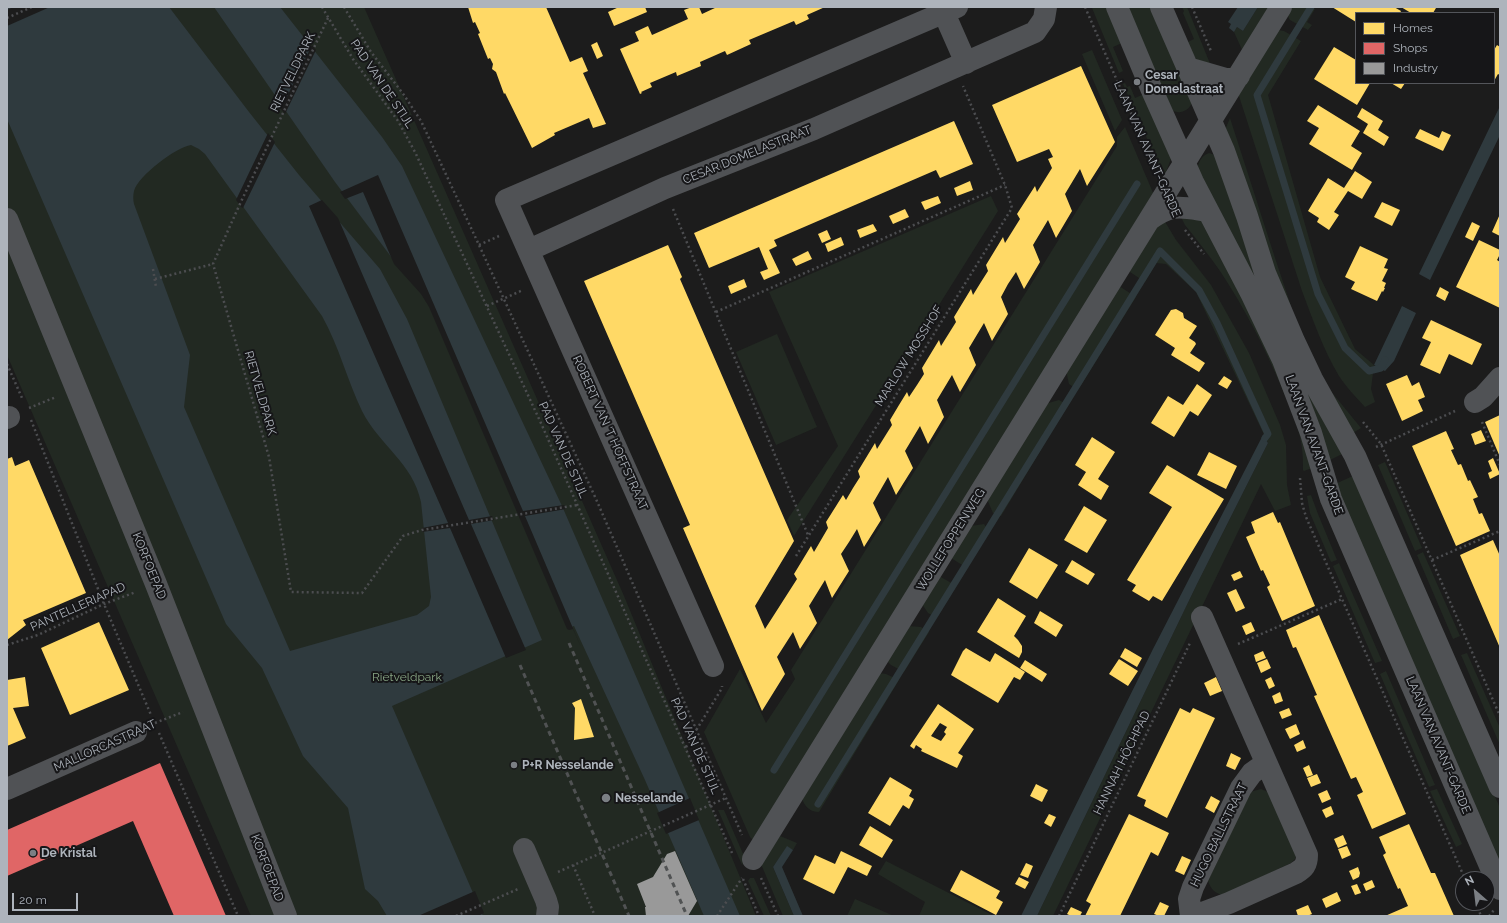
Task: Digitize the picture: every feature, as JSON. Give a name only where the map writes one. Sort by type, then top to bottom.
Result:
[{"type":"street","name":"CESAR DOMELASTRAAT","points":[[529,250],[665,188],[814,129],[1035,32],[1044,19],[1046,7]]},
{"type":"street","name":"LAAN VAN AVANT-GARDE","points":[[1117,7],[1184,163],[1207,211],[1252,295],[1285,365],[1312,433],[1331,499],[1500,889]]},
{"type":"street","name":"LAAN VAN AVANT-GARDE","points":[[1161,7],[1232,174],[1265,273],[1294,341],[1312,379],[1355,456],[1500,787]]},
{"type":"street","name":"WOLLEFOPPENWEG","points":[[743,864],[1149,220],[1168,200],[1184,163],[1210,121],[1231,77],[1281,7]]},
{"type":"street","points":[[951,10],[960,65]]},
{"type":"street","name":"ROBERT VAN 'T HOFFSTRAAT","points":[[713,666],[506,200],[951,10]]},
{"type":"street","points":[[1188,68],[1231,77]]},
{"type":"street","points":[[1168,200],[1179,207],[1207,211]]},
{"type":"street","name":"KORFOEPAD","points":[[7,219],[156,584],[286,916]]},
{"type":"street","points":[[1475,402],[1489,392],[1500,378]]},
{"type":"street","points":[[1194,916],[1232,909],[1296,874],[1303,869],[1307,862],[1306,855],[1202,618]]},
{"type":"street","name":"MALLORCASTRAAT","points":[[7,789],[145,728]]},
{"type":"street","name":"HUGO BALLSTRAAT","points":[[1191,916],[1189,899],[1193,887],[1240,788],[1252,773],[1266,763]]},
{"type":"street","points":[[524,849],[547,904],[547,916]]},
{"type":"path","points":[[7,18],[32,7]]},
{"type":"path","name":"PAD VAN DE STIJL","points":[[322,7],[353,59],[398,121],[415,152],[578,505],[711,805],[743,864],[778,916]]},
{"type":"path","name":"PAD VAN DE STIJL","points":[[344,7],[371,52],[404,95],[421,121],[596,499],[726,798],[743,864],[759,916]]},
{"type":"path","name":"LAAN VAN AVANT-GARDE","points":[[1085,7],[1168,200],[1182,227],[1206,257]]},
{"type":"path","points":[[1192,7],[1231,77]]},
{"type":"path","name":"RIETVELDPARK","points":[[328,18],[213,264],[269,457],[291,592],[362,593],[403,536],[422,530],[578,505]]},
{"type":"path","name":"MARLOW MOSSHOF","points":[[796,556],[1012,208],[1006,185],[960,65]]},
{"type":"path","points":[[716,312],[1006,185]]},
{"type":"path","points":[[665,188],[681,230],[808,535]]},
{"type":"path","points":[[155,279],[213,264]]},
{"type":"path","points":[[153,269],[156,287]]},
{"type":"path","points":[[487,306],[543,281]]},
{"type":"path","points":[[7,364],[14,415],[104,604],[145,728],[238,916]]},
{"type":"path","points":[[14,415],[76,388]]},
{"type":"path","points":[[1381,444],[1475,402],[1500,465]]},
{"type":"path","points":[[1360,418],[1381,444],[1500,716]]},
{"type":"path","name":"LAAN VAN AVANT-GARDE","points":[[1300,473],[1302,503],[1306,517],[1461,871]]},
{"type":"path","points":[[1432,560],[1500,531]]},
{"type":"path","name":"PANTELLERIAPAD","points":[[7,645],[38,635],[104,604],[156,584]]},
{"type":"path","points":[[1218,653],[1342,599]]},
{"type":"path","name":"HANNAH HÖCHPAD","points":[[1059,916],[1202,618]]},
{"type":"path","points":[[686,747],[722,688],[713,666]]},
{"type":"path","name":"MALLORCASTRAAT","points":[[145,728],[204,704]]},
{"type":"path","points":[[456,916],[726,798]]},
{"type":"path","points":[[718,916],[732,893],[743,864]]},
{"type":"path","points":[[573,865],[595,916]]},
{"type":"green space","name":"Rietveldpark","points":[[7,7],[364,7],[624,596],[756,916],[251,916],[7,355]]},
{"type":"green space","points":[[1107,7],[1122,43],[1113,47],[1123,71],[1119,73],[1092,8]]},
{"type":"green space","points":[[1125,7],[1152,7],[1192,103],[1186,110],[1181,112],[1173,111]]},
{"type":"green space","points":[[1182,7],[1187,7],[1211,66],[1192,57],[1186,43],[1194,39]]},
{"type":"green space","points":[[1258,7],[1271,7],[1243,52],[1234,32],[1237,27],[1243,31]]},
{"type":"green space","points":[[1291,7],[1312,7],[1315,9],[1307,22],[1312,25],[1308,30],[1290,20],[1287,14]]},
{"type":"green space","points":[[1277,30],[1284,31],[1301,41],[1268,95],[1320,277],[1355,349],[1374,365],[1371,389],[1375,402],[1365,407],[1339,376],[1319,334],[1302,291],[1238,93]]},
{"type":"green space","points":[[1092,50],[1122,120],[1115,131],[1082,54]]},
{"type":"green space","points":[[1125,83],[1127,87],[1130,86],[1135,98],[1144,94],[1172,156],[1164,177],[1123,84]]},
{"type":"green space","points":[[1230,118],[1293,312],[1308,349],[1325,384],[1361,428],[1353,433],[1324,392],[1282,301],[1236,162],[1223,131],[1225,130]]},
{"type":"green space","points":[[1125,127],[1154,195],[754,841],[750,837],[704,732],[740,669],[766,723],[795,679],[791,670],[1117,146],[1117,137]]},
{"type":"green space","points":[[1209,153],[1215,155],[1344,453],[1328,461],[1197,169],[1202,158]]},
{"type":"green space","points":[[991,196],[998,211],[794,536],[787,520],[838,446],[769,292]]},
{"type":"green space","points":[[1181,217],[1204,221],[1247,297],[1299,415],[1306,434],[1313,466],[1312,468],[1303,470],[1302,446],[1297,426],[1261,342],[1220,271],[1185,225]]},
{"type":"green space","points":[[1164,220],[1176,240],[1211,285],[1249,353],[1280,425],[1286,445],[1287,485],[1291,505],[1275,511],[1261,484],[1053,916],[1037,916],[1197,584],[1268,443],[1196,292],[1166,264],[1156,263],[1145,282],[1127,270],[1151,230]]},
{"type":"green space","points":[[1119,286],[1136,297],[1078,390],[1069,384],[1066,370]]},
{"type":"green space","points":[[777,334],[817,427],[776,445],[736,352]]},
{"type":"green space","points":[[1059,400],[1068,405],[1001,516],[993,513],[987,499],[1045,404]]},
{"type":"green space","points":[[1385,462],[1422,548],[1415,551],[1378,465]]},
{"type":"green space","points":[[1355,475],[1500,808],[1500,873],[1333,485]]},
{"type":"green space","points":[[1311,495],[1337,560],[1331,562],[1310,513],[1307,496]]},
{"type":"green space","points":[[984,524],[989,531],[967,568],[951,558],[971,526]]},
{"type":"green space","points":[[1423,552],[1460,636],[1453,639],[1417,555]]},
{"type":"green space","points":[[1339,563],[1382,661],[1375,663],[1333,566]]},
{"type":"green space","points":[[939,576],[955,585],[935,617],[928,613],[922,604]]},
{"type":"green space","points":[[908,626],[921,627],[929,632],[904,672],[887,661]]},
{"type":"green space","points":[[1467,653],[1500,728],[1500,745],[1461,655]]},
{"type":"green space","points":[[1386,671],[1435,785],[1429,787],[1380,674]]},
{"type":"green space","points":[[879,673],[886,674],[899,680],[819,812],[810,810],[804,804],[802,798]]},
{"type":"green space","points":[[1261,789],[1268,792],[1296,855],[1295,859],[1291,863],[1224,895],[1218,894],[1212,889],[1208,881],[1250,792]]},
{"type":"green space","points":[[1437,789],[1462,844],[1456,847],[1430,791]]},
{"type":"green space","points":[[718,810],[724,810],[744,856],[742,865]]},
{"type":"green space","points":[[780,836],[797,843],[793,850],[787,847],[773,867],[794,916],[783,916],[761,864]]},
{"type":"green space","points":[[886,861],[994,916],[919,916],[925,902],[878,874]]},
{"type":"green space","points":[[750,878],[754,878],[771,916],[764,916],[748,881]]},
{"type":"green space","points":[[855,899],[894,916],[847,916]]},
{"type":"shaded area","points":[[7,7],[169,7],[299,175],[380,269],[407,319],[542,640],[392,706],[483,916],[387,916],[378,901],[365,889],[348,808],[303,756],[262,668],[226,624],[7,119]],"holes":[[[191,145],[205,154],[322,316],[328,327],[362,411],[377,434],[411,476],[417,488],[421,502],[431,597],[429,606],[417,615],[290,651],[184,407],[190,355],[133,198],[134,191],[142,178],[167,156]]]},
{"type":"shaded area","points":[[214,7],[280,7],[382,137],[402,166],[562,506],[740,916],[704,916],[645,780],[574,626],[569,628],[430,306],[422,292],[395,262],[335,182]]},
{"type":"shaded area","points":[[1238,7],[1258,7],[1243,31],[1237,27],[1234,32],[1229,28],[1231,24],[1228,22]]},
{"type":"shaded area","points":[[1500,106],[1500,135],[1430,280],[1419,274]]},
{"type":"shaded area","points":[[1402,306],[1416,313],[1394,361],[1385,371],[1374,365]]},
{"type":"shaded area","points":[[1263,435],[1268,443],[1197,584],[1037,916],[1021,916],[1153,649]]},
{"type":"shaded area","points":[[787,846],[793,850],[782,867],[803,916],[794,916],[773,867]]},
{"type":"pier","points":[[13,7],[50,7],[7,26],[7,10]]},
{"type":"pier","points":[[312,45],[316,50],[285,114],[281,109]]},
{"type":"pier","points":[[268,133],[275,142],[243,208],[236,200]]},
{"type":"pier","points":[[378,175],[523,511],[564,505],[566,509],[525,516],[581,647],[573,629],[567,629],[429,307],[421,294],[394,264],[363,192],[345,199],[340,192]]},
{"type":"pier","points":[[322,200],[338,218],[469,520],[492,516],[494,520],[471,524],[526,650],[506,658],[450,528],[422,532],[422,528],[448,523],[309,206]]},
{"type":"pier","points":[[690,798],[699,820],[666,834],[657,813]]},
{"type":"pier","points":[[475,891],[484,913],[478,916],[418,916]]},
{"type":"building: Homes","points":[[468,7],[546,7],[570,62],[582,57],[588,71],[583,73],[606,124],[593,128],[589,118],[554,133],[555,135],[532,148],[505,93],[504,94],[496,72],[492,69],[493,64],[490,58],[488,59],[478,34],[480,33],[475,22],[473,23]]},
{"type":"building: Homes","points":[[619,7],[645,7],[647,12],[614,26],[608,12]]},
{"type":"building: Homes","points":[[692,7],[699,7],[702,14],[717,7],[825,7],[807,15],[809,19],[796,25],[794,21],[749,40],[751,44],[727,55],[725,51],[700,62],[701,66],[677,76],[676,72],[650,83],[652,87],[641,92],[642,93],[640,94],[620,49],[639,41],[635,32],[648,26],[652,35],[688,19],[684,10]]},
{"type":"building: Homes","points":[[1332,7],[1394,7],[1401,11],[1355,12],[1355,21]]},
{"type":"building: Homes","points":[[1401,7],[1436,8],[1434,12],[1409,12]]},
{"type":"building: Homes","points":[[597,42],[603,56],[597,59],[591,45]]},
{"type":"building: Homes","points":[[1497,45],[1500,47],[1500,75],[1498,74],[1495,79],[1495,48]]},
{"type":"building: Homes","points":[[1334,47],[1355,59],[1355,84],[1369,84],[1357,105],[1314,79]]},
{"type":"building: Homes","points":[[1081,66],[1115,142],[1087,186],[1080,169],[1065,194],[1072,211],[1056,238],[1048,220],[1033,245],[1040,262],[1024,289],[1016,272],[1008,284],[1001,297],[1008,314],[992,341],[984,323],[969,348],[976,365],[960,392],[952,375],[937,400],[944,417],[928,444],[920,426],[905,451],[913,468],[896,495],[888,477],[873,503],[881,520],[864,547],[857,529],[841,554],[849,571],[832,598],[825,580],[809,606],[817,623],[800,649],[793,632],[777,657],[785,674],[762,711],[683,528],[690,525],[584,281],[668,245],[682,277],[680,279],[794,541],[755,606],[765,629],[797,579],[794,574],[811,546],[814,552],[828,528],[826,522],[843,495],[846,500],[860,477],[858,471],[875,443],[877,449],[892,425],[890,420],[907,392],[909,397],[924,374],[922,368],[939,340],[941,346],[956,322],[954,317],[971,289],[973,295],[988,271],[986,265],[1003,237],[1005,243],[1020,219],[1017,214],[1035,186],[1037,192],[1052,168],[1048,159],[1053,157],[1049,149],[1017,162],[992,105]]},
{"type":"building: Homes","points":[[1393,84],[1404,84],[1401,89]]},
{"type":"building: Homes","points":[[1318,105],[1360,131],[1351,146],[1362,153],[1352,170],[1309,144],[1319,128],[1307,121]]},
{"type":"building: Homes","points":[[1362,108],[1383,121],[1378,130],[1389,137],[1384,146],[1363,133],[1368,124],[1357,117]]},
{"type":"building: Homes","points":[[954,121],[973,164],[940,178],[936,170],[774,240],[777,246],[769,250],[780,273],[764,280],[760,272],[768,269],[759,247],[709,268],[694,233]]},
{"type":"building: Homes","points":[[1420,129],[1439,138],[1442,131],[1451,135],[1443,151],[1415,138]]},
{"type":"building: Homes","points":[[1355,171],[1372,182],[1362,199],[1348,191],[1334,212],[1339,215],[1329,230],[1317,222],[1319,218],[1308,211],[1328,178],[1344,188]]},
{"type":"building: Homes","points":[[970,181],[973,190],[957,196],[954,188]]},
{"type":"building: Homes","points":[[938,196],[941,203],[925,210],[921,202]]},
{"type":"building: Homes","points":[[1382,202],[1400,210],[1392,226],[1374,217]]},
{"type":"building: Homes","points":[[905,209],[909,217],[893,224],[889,216]]},
{"type":"building: Homes","points":[[1500,214],[1500,236],[1492,232]]},
{"type":"building: Homes","points":[[1472,222],[1480,226],[1473,241],[1465,237]]},
{"type":"building: Homes","points":[[873,224],[877,231],[860,238],[857,230]]},
{"type":"building: Homes","points":[[827,230],[831,239],[822,243],[818,234]]},
{"type":"building: Homes","points":[[841,237],[844,245],[828,252],[825,244]]},
{"type":"building: Homes","points":[[1479,240],[1500,250],[1497,260],[1500,262],[1500,308],[1456,287]]},
{"type":"building: Homes","points":[[1360,246],[1388,259],[1384,268],[1388,269],[1382,281],[1386,283],[1385,288],[1377,301],[1351,289],[1355,282],[1345,277]]},
{"type":"building: Homes","points":[[808,251],[812,259],[796,266],[792,259]]},
{"type":"building: Homes","points":[[744,279],[747,287],[731,294],[728,286]]},
{"type":"building: Homes","points":[[1440,287],[1449,292],[1445,301],[1436,296]]},
{"type":"building: Homes","points":[[1176,309],[1183,313],[1184,318],[1197,326],[1189,338],[1196,344],[1190,353],[1205,363],[1199,372],[1171,355],[1175,348],[1155,335],[1171,310]]},
{"type":"building: Homes","points":[[1431,320],[1482,344],[1472,365],[1449,354],[1440,374],[1420,365],[1431,342],[1422,338]]},
{"type":"building: Homes","points":[[1407,375],[1412,386],[1419,382],[1425,397],[1418,400],[1423,411],[1402,421],[1386,384]]},
{"type":"building: Homes","points":[[1224,376],[1232,381],[1227,389],[1218,384]]},
{"type":"building: Homes","points":[[1197,384],[1212,395],[1198,416],[1190,411],[1174,437],[1151,423],[1168,396],[1183,405]]},
{"type":"building: Homes","points":[[1500,415],[1500,457],[1485,422]]},
{"type":"building: Homes","points":[[1481,430],[1486,441],[1475,445],[1471,434]]},
{"type":"building: Homes","points":[[1446,431],[1454,449],[1451,450],[1458,465],[1461,464],[1468,481],[1470,480],[1478,497],[1473,499],[1479,514],[1482,513],[1490,531],[1456,546],[1412,446]]},
{"type":"building: Homes","points":[[1092,437],[1115,452],[1098,479],[1109,486],[1101,500],[1078,485],[1086,472],[1075,465]]},
{"type":"building: Homes","points":[[1209,452],[1237,466],[1226,489],[1197,475]]},
{"type":"building: Homes","points":[[12,457],[15,466],[29,460],[86,593],[23,620],[26,625],[7,640],[7,459]]},
{"type":"building: Homes","points":[[1493,458],[1500,474],[1490,479],[1488,473],[1492,471],[1488,461]]},
{"type":"building: Homes","points":[[1167,465],[1224,499],[1162,601],[1153,596],[1149,601],[1132,591],[1136,585],[1127,580],[1172,507],[1149,493]]},
{"type":"building: Homes","points":[[1084,506],[1107,520],[1087,553],[1064,540]]},
{"type":"building: Homes","points":[[1273,512],[1278,523],[1280,522],[1315,606],[1282,621],[1267,587],[1270,585],[1263,570],[1261,571],[1246,537],[1255,533],[1251,522]]},
{"type":"building: Homes","points":[[1493,540],[1500,556],[1500,648],[1460,555]]},
{"type":"building: Homes","points":[[1029,548],[1058,565],[1037,599],[1009,582]]},
{"type":"building: Homes","points":[[1072,560],[1095,574],[1088,585],[1065,572]]},
{"type":"building: Homes","points":[[1240,571],[1243,577],[1234,581],[1231,575]]},
{"type":"building: Homes","points":[[1236,589],[1245,608],[1236,612],[1227,593]]},
{"type":"building: Homes","points":[[998,598],[1026,616],[1014,636],[1022,646],[1022,652],[1019,658],[977,632]]},
{"type":"building: Homes","points":[[1040,611],[1063,625],[1056,637],[1034,623]]},
{"type":"building: Homes","points":[[1319,615],[1406,814],[1372,829],[1357,795],[1363,792],[1356,777],[1351,779],[1314,696],[1317,695],[1296,647],[1293,648],[1286,630]]},
{"type":"building: Homes","points":[[99,622],[129,690],[70,715],[41,648]]},
{"type":"building: Homes","points":[[1251,622],[1255,631],[1246,635],[1242,626]]},
{"type":"building: Homes","points":[[966,648],[990,662],[995,653],[1025,672],[1020,680],[1014,677],[998,703],[951,675]]},
{"type":"building: Homes","points":[[1125,648],[1142,658],[1137,667],[1120,657]]},
{"type":"building: Homes","points":[[1263,651],[1266,658],[1256,662],[1254,655]]},
{"type":"building: Homes","points":[[1119,659],[1138,671],[1128,686],[1109,674]]},
{"type":"building: Homes","points":[[1267,659],[1271,668],[1261,673],[1257,663]]},
{"type":"building: Homes","points":[[1025,660],[1047,674],[1042,682],[1020,668]]},
{"type":"building: Homes","points":[[25,677],[29,706],[13,708],[26,738],[7,746],[7,680]]},
{"type":"building: Homes","points":[[1216,677],[1222,691],[1210,696],[1204,683]]},
{"type":"building: Homes","points":[[1271,677],[1275,686],[1269,689],[1265,680]]},
{"type":"building: Homes","points":[[1280,692],[1283,701],[1275,704],[1272,696]]},
{"type":"building: Homes","points":[[581,699],[594,737],[574,740],[575,708],[572,703]]},
{"type":"building: Homes","points":[[938,704],[974,729],[958,753],[963,756],[957,768],[921,751],[922,749],[916,745],[914,749],[910,746]],"holes":[[[940,723],[947,727],[944,732],[946,734],[941,741],[931,736]]]},
{"type":"building: Homes","points":[[1180,708],[1190,713],[1193,708],[1215,718],[1167,818],[1144,806],[1146,800],[1137,796]]},
{"type":"building: Homes","points":[[1289,708],[1292,715],[1282,719],[1279,712]]},
{"type":"building: Homes","points":[[1296,724],[1300,734],[1290,739],[1285,729]]},
{"type":"building: Homes","points":[[1303,740],[1306,748],[1297,752],[1294,745]]},
{"type":"building: Homes","points":[[1231,753],[1241,758],[1235,770],[1226,766]]},
{"type":"building: Homes","points":[[1309,765],[1313,775],[1307,777],[1303,768]]},
{"type":"building: Homes","points":[[1317,774],[1321,783],[1311,787],[1307,778]]},
{"type":"building: Homes","points":[[890,777],[912,790],[909,796],[914,799],[909,809],[903,805],[890,826],[868,813]]},
{"type":"building: Homes","points":[[1036,784],[1048,790],[1042,802],[1030,796]]},
{"type":"building: Homes","points":[[1327,790],[1331,799],[1322,803],[1318,794]]},
{"type":"building: Homes","points":[[1211,796],[1220,801],[1214,813],[1205,808]]},
{"type":"building: Homes","points":[[1331,806],[1334,814],[1326,818],[1322,810]]},
{"type":"building: Homes","points":[[1049,814],[1056,817],[1051,827],[1044,823]]},
{"type":"building: Homes","points":[[1129,814],[1169,833],[1158,856],[1151,852],[1120,916],[1085,916],[1091,904],[1086,901]]},
{"type":"building: Homes","points":[[1409,824],[1431,873],[1435,873],[1454,916],[1385,916],[1408,906],[1400,888],[1398,889],[1383,855],[1386,853],[1379,837]]},
{"type":"building: Homes","points":[[870,826],[893,840],[882,858],[859,845]]},
{"type":"building: Homes","points":[[1343,835],[1347,844],[1338,848],[1334,839]]},
{"type":"building: Homes","points":[[1347,846],[1351,855],[1342,859],[1338,849]]},
{"type":"building: Homes","points":[[841,851],[872,866],[867,876],[848,867],[834,894],[803,879],[815,855],[835,864]]},
{"type":"building: Homes","points":[[1182,856],[1191,860],[1184,875],[1175,871]]},
{"type":"building: Homes","points":[[1026,863],[1033,866],[1028,878],[1020,875]]},
{"type":"building: Homes","points":[[1358,867],[1360,873],[1359,877],[1353,880],[1349,871]]},
{"type":"building: Homes","points":[[961,870],[1000,891],[996,898],[1003,902],[996,915],[950,891]]},
{"type":"building: Homes","points":[[1019,877],[1029,882],[1025,889],[1015,884]]},
{"type":"building: Homes","points":[[1372,880],[1375,887],[1366,891],[1363,884]]},
{"type":"building: Homes","points":[[1357,884],[1361,893],[1355,895],[1351,886]]},
{"type":"building: Homes","points":[[1337,892],[1341,901],[1326,908],[1322,899]]},
{"type":"building: Homes","points":[[1160,902],[1169,906],[1164,916],[1154,914]]},
{"type":"building: Homes","points":[[1308,905],[1312,914],[1307,916],[1298,916],[1296,910]]},
{"type":"building: Homes","points":[[1071,907],[1082,912],[1080,916],[1071,916],[1067,914]]},
{"type":"building: Shops","name":"De Kristal","points":[[160,763],[226,916],[174,916],[133,821],[7,876],[7,830]]},
{"type":"building: Industry","points":[[675,851],[697,901],[688,916],[646,916],[646,907],[637,884],[653,877],[667,854]]},
{"type":"waterway","points":[[1311,7],[1257,95],[1318,294],[1345,348],[1369,371],[1381,368],[1385,360]]},
{"type":"waterway","points":[[774,770],[1137,184]]},
{"type":"waterway","points":[[818,804],[1160,251],[1199,290],[1217,323],[1268,434],[1265,438]]},
{"type":"railway","points":[[569,643],[687,916]]},
{"type":"railway","points":[[520,665],[629,916]]},
{"type":"place","name":"Cesar Domelastraat","points":[[1137,82]]},
{"type":"place","name":"P+R Nesselande","points":[[514,765]]},
{"type":"place","name":"Nesselande","points":[[606,798]]},
{"type":"place","name":"De Kristal","points":[[33,853]]}]
